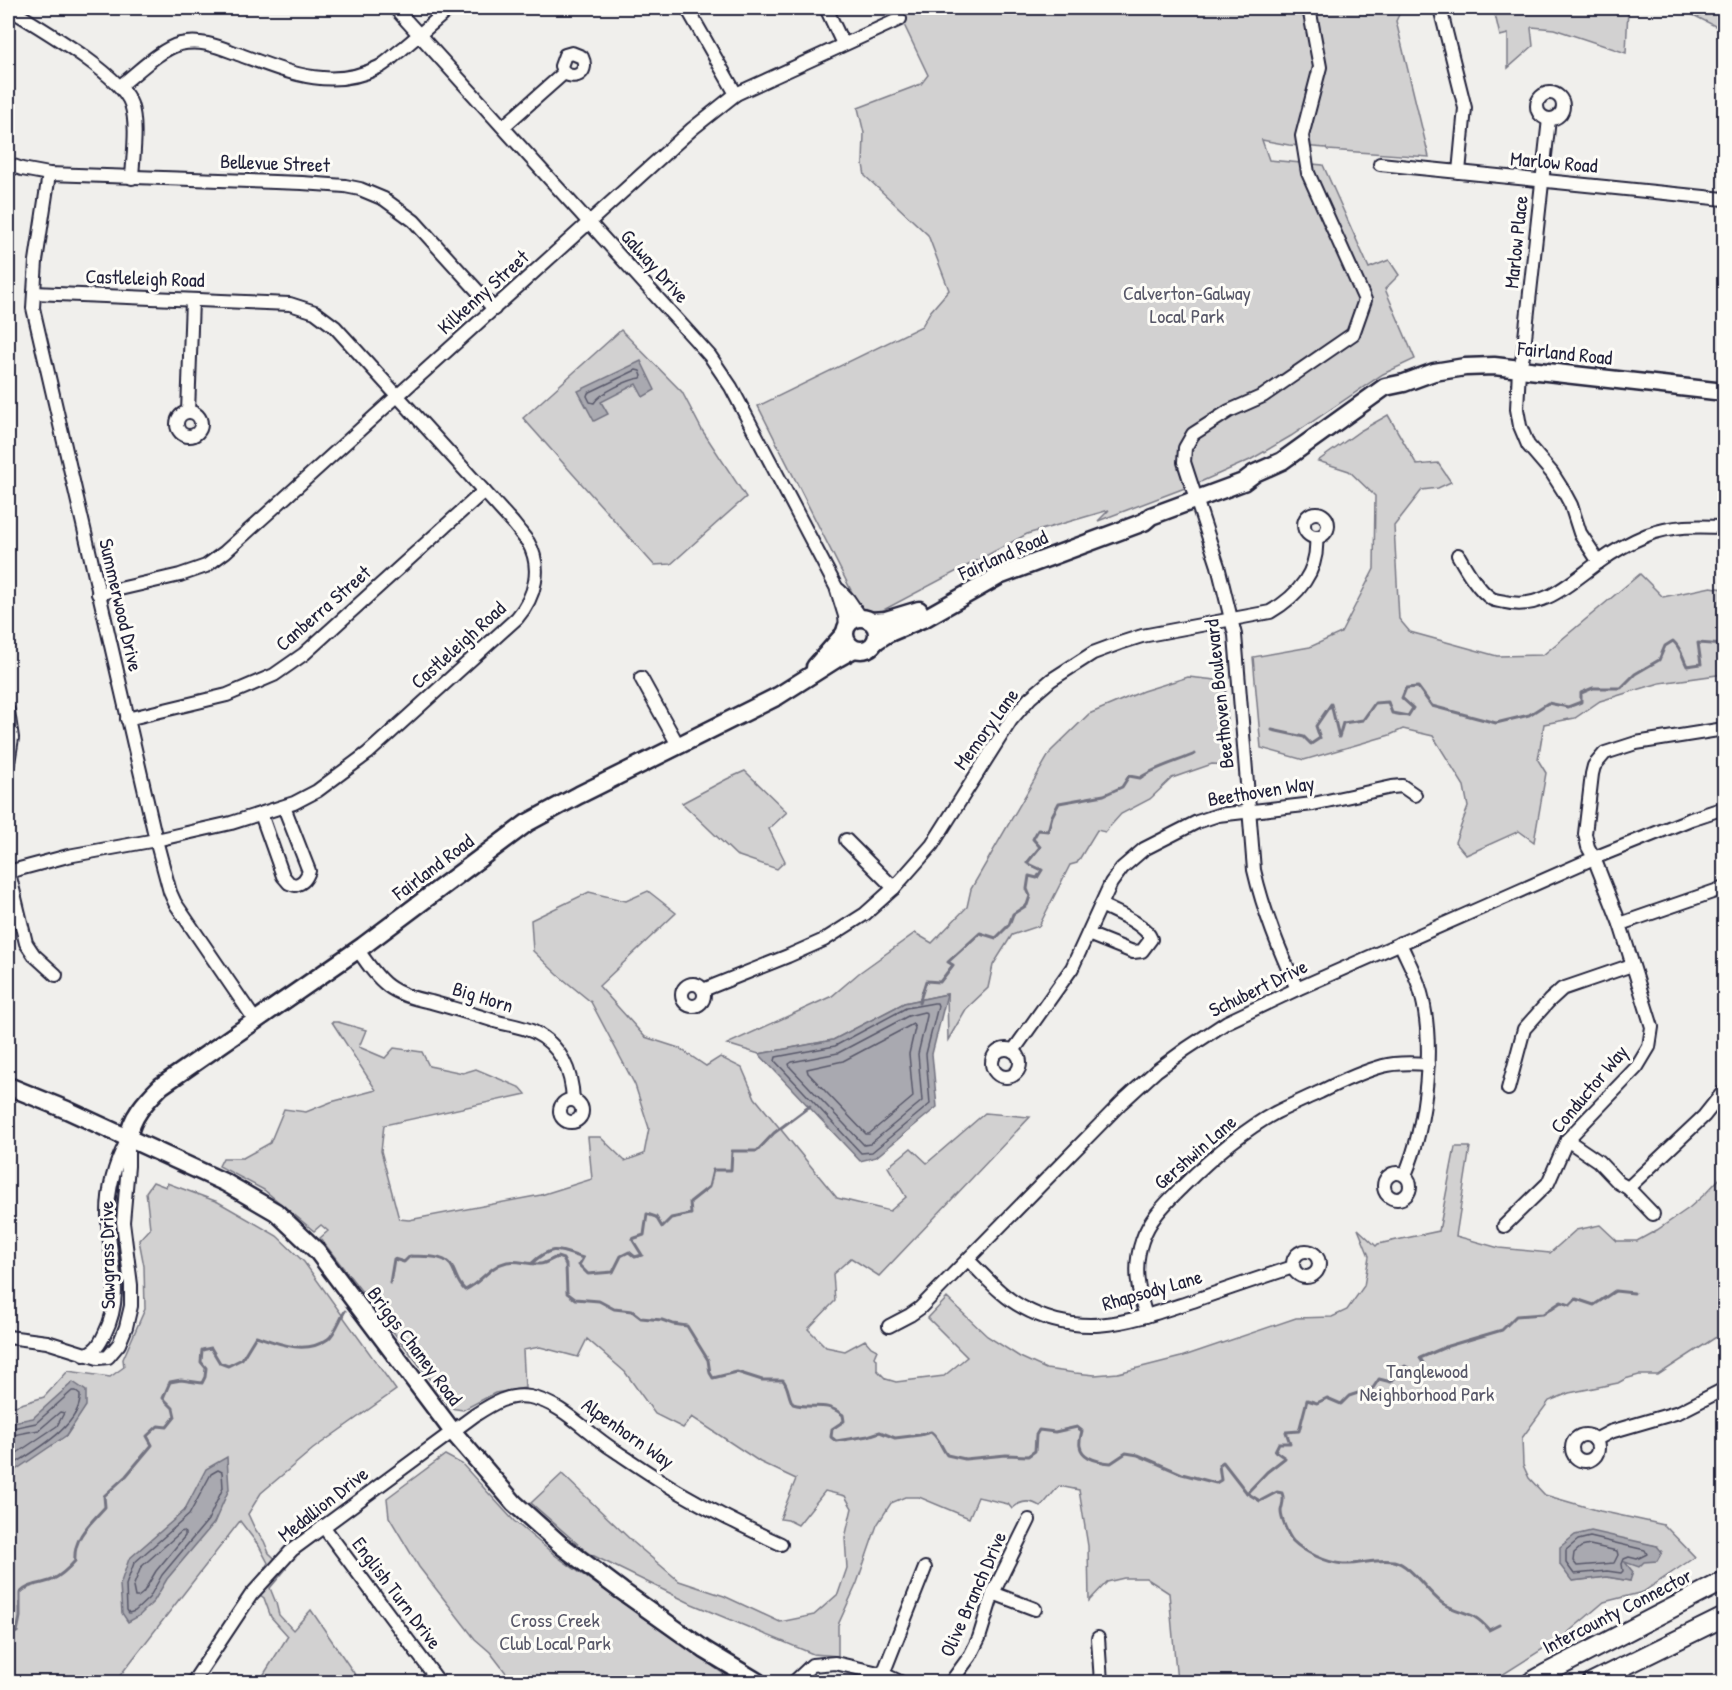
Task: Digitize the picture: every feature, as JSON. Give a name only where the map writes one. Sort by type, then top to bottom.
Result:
[{"type":"highway","name":"Intercounty Connector","points":[[1531,1683],[1725,1581]]},
{"type":"highway","points":[[1592,1683],[1725,1617]]},
{"type":"main road","name":"Fairland Road","points":[[876,641],[928,616],[999,576],[1144,522],[1151,516],[1243,482],[1256,483],[1282,471],[1390,396],[1404,383],[1434,372],[1465,367],[1494,366],[1725,392]]},
{"type":"main road","name":"Fairland Road","points":[[805,679],[825,654],[855,625],[886,620],[916,611],[1023,555],[1138,515],[1151,516]]},
{"type":"main road","points":[[855,625],[877,630],[876,641],[867,650],[860,651],[848,644],[855,625]]},
{"type":"main road","name":"Fairland Road","points":[[128,1139],[130,1126],[136,1115],[161,1086],[358,950],[527,824],[579,795],[778,696],[854,649]]},
{"type":"main road","name":"Briggs Chaney Road","points":[[8,1086],[110,1129],[226,1183],[276,1212],[317,1251],[453,1432],[514,1503],[562,1546],[622,1591],[705,1650],[758,1683]]},
{"type":"street","points":[[8,8],[100,69],[127,93],[135,118],[132,178]]},
{"type":"street","name":"Galway Drive","points":[[395,8],[710,356],[731,387],[836,587],[845,616],[855,625]]},
{"type":"street","points":[[120,86],[168,48],[195,42],[213,44],[288,72],[311,78],[336,79],[357,75],[381,66],[450,8]]},
{"type":"street","points":[[687,8],[736,94]]},
{"type":"street","points":[[826,8],[843,44]]},
{"type":"street","name":"Beethoven Boulevard","points":[[1297,989],[1275,940],[1261,901],[1254,870],[1235,635],[1218,566],[1184,462],[1185,448],[1193,434],[1228,411],[1263,396],[1353,334],[1365,300],[1308,173],[1302,136],[1320,67],[1308,8]]},
{"type":"street","points":[[1440,8],[1465,108],[1459,172]]},
{"type":"street","name":"Kilkenny Street","points":[[98,594],[180,575],[206,566],[225,552],[692,129],[736,94],[900,19]]},
{"type":"street","points":[[503,127],[564,73]]},
{"type":"street","name":"Marlow Place","points":[[1549,119],[1523,356],[1519,369],[1517,409],[1520,426],[1528,445],[1552,472],[1571,505],[1580,533],[1599,562]]},
{"type":"street","name":"Bellevue Street","points":[[8,164],[49,174],[302,183],[360,189],[384,199],[414,221],[494,309]]},
{"type":"street","name":"Marlow Road","points":[[1380,164],[1725,199]]},
{"type":"street","name":"Summerwood Drive","points":[[49,174],[36,261],[33,308],[156,840],[170,892],[176,903],[255,1020]]},
{"type":"street","name":"Castleleigh Road","points":[[8,871],[68,856],[156,840],[261,814],[294,803],[317,791],[368,753],[517,618],[525,609],[534,590],[536,568],[528,543],[513,523],[335,327],[315,312],[290,304],[34,293]]},
{"type":"street","points":[[188,412],[192,300]]},
{"type":"street","name":"Canberra Street","points":[[128,718],[227,695],[274,675],[304,654],[484,491]]},
{"type":"street","points":[[1458,555],[1478,585],[1493,599],[1514,604],[1542,601],[1624,546],[1649,534],[1676,527],[1725,527]]},
{"type":"street","name":"Memory Lane","points":[[703,990],[824,940],[865,914],[894,888],[932,845],[1011,720],[1030,698],[1051,680],[1093,653],[1142,636],[1270,612],[1285,603],[1307,579],[1317,548],[1316,538]]},
{"type":"street","points":[[641,678],[678,746]]},
{"type":"street","points":[[8,711],[12,738],[8,763]]},
{"type":"street","name":"Conductor Way","points":[[1504,1226],[1548,1183],[1567,1140],[1637,1067],[1649,1047],[1652,1027],[1620,924],[1588,847],[1585,834],[1594,766],[1605,753],[1636,743],[1725,729]]},
{"type":"street","name":"Beethoven Way","points":[[1013,1051],[1072,968],[1111,883],[1122,868],[1144,849],[1197,822],[1218,815],[1313,804],[1401,786],[1415,795]]},
{"type":"street","points":[[261,814],[283,876],[289,883],[299,884],[309,871],[284,807]]},
{"type":"street","name":"Schubert Drive","points":[[889,1326],[920,1308],[1121,1103],[1156,1071],[1186,1048],[1227,1022],[1594,858],[1691,819],[1725,808]]},
{"type":"street","points":[[846,840],[894,888]]},
{"type":"street","points":[[8,871],[26,943],[34,955],[56,975]]},
{"type":"street","points":[[1620,924],[1725,888]]},
{"type":"street","points":[[1088,934],[1133,952],[1142,951],[1151,939],[1142,927],[1101,905]]},
{"type":"street","points":[[1400,944],[1419,986],[1426,1021],[1428,1064],[1419,1130],[1405,1175]]},
{"type":"street","name":"Big Horn","points":[[358,950],[376,976],[395,992],[533,1032],[549,1041],[567,1065],[573,1085],[573,1101]]},
{"type":"street","points":[[1508,1089],[1524,1029],[1549,1001],[1562,989],[1632,965]]},
{"type":"street","name":"Gershwin Lane","points":[[1146,1316],[1141,1300],[1136,1261],[1142,1239],[1157,1212],[1211,1158],[1273,1114],[1355,1075],[1385,1065],[1428,1064]]},
{"type":"street","points":[[1628,1188],[1704,1116],[1725,1091]]},
{"type":"street","name":"Sawgrass Drive","points":[[84,1355],[97,1348],[108,1326],[114,1306],[115,1275],[107,1226],[110,1191],[118,1160],[128,1139]]},
{"type":"street","name":"Sawgrass Drive","points":[[84,1355],[98,1358],[108,1357],[119,1344],[131,1306],[131,1285],[123,1222],[128,1139]]},
{"type":"street","points":[[1567,1140],[1598,1161],[1653,1214]]},
{"type":"street","points":[[110,1191],[126,1193]]},
{"type":"street","name":"Rhapsody Lane","points":[[968,1260],[1005,1296],[1022,1307],[1040,1316],[1064,1323],[1094,1326],[1118,1324],[1146,1316],[1293,1267]]},
{"type":"street","points":[[8,1337],[46,1342],[84,1355]]},
{"type":"street","points":[[1595,1440],[1610,1432],[1678,1412],[1725,1389]]},
{"type":"street","name":"Alpenhorn Way","points":[[453,1432],[496,1401],[515,1396],[530,1397],[552,1404],[606,1445],[678,1492],[781,1544]]},
{"type":"street","name":"Medallion Drive","points":[[194,1683],[252,1595],[292,1550],[453,1432]]},
{"type":"street","name":"Olive Branch Drive","points":[[951,1683],[970,1656],[993,1593],[1029,1520]]},
{"type":"street","name":"English Turn Drive","points":[[323,1526],[439,1683]]},
{"type":"street","points":[[883,1674],[925,1568]]},
{"type":"street","points":[[993,1593],[1035,1609]]},
{"type":"street","points":[[1098,1638],[1101,1683]]},
{"type":"street","points":[[794,1683],[812,1665],[835,1663],[883,1674],[900,1683]]},
{"type":"green space","name":"Calverton-Galway Local Park","points":[[896,8],[1402,8],[1396,21],[1429,157],[1328,150],[1262,140],[1269,160],[1323,165],[1369,268],[1389,260],[1399,275],[1385,289],[1415,359],[1383,374],[1291,436],[1250,460],[1198,483],[1098,521],[1109,510],[1027,534],[876,614],[862,612],[758,406],[922,326],[930,312],[949,290],[928,235],[865,176],[864,133],[858,108],[921,84],[928,75]]},
{"type":"green space","points":[[1483,8],[1628,8],[1626,53],[1554,29],[1532,27],[1533,46],[1508,68],[1508,34],[1500,36],[1494,10]]},
{"type":"green space","points":[[1679,8],[1724,8],[1724,25],[1715,26]]},
{"type":"green space","points":[[621,330],[682,392],[702,430],[746,497],[671,564],[654,565],[523,418]]},
{"type":"green space","points":[[1388,415],[1417,465],[1438,463],[1451,482],[1438,488],[1422,490],[1394,526],[1399,619],[1410,632],[1497,656],[1543,655],[1640,574],[1663,597],[1711,587],[1724,589],[1724,674],[1660,683],[1600,701],[1575,718],[1544,724],[1538,760],[1546,773],[1534,842],[1519,831],[1466,855],[1455,842],[1468,807],[1464,786],[1433,736],[1403,729],[1390,735],[1304,760],[1261,748],[1253,657],[1310,647],[1341,633],[1374,569],[1375,496],[1349,471],[1318,461],[1360,431]]},
{"type":"green space","points":[[1188,677],[1225,681],[1231,765],[1212,764],[1172,778],[1150,799],[1121,814],[1105,832],[1097,830],[1077,863],[1070,865],[1039,926],[1012,935],[993,965],[988,988],[966,1009],[948,1040],[947,994],[904,1003],[833,1040],[759,1054],[727,1044],[832,996],[859,973],[915,933],[932,943],[967,907],[971,889],[1051,751],[1089,714],[1143,691]]},
{"type":"green space","points":[[745,771],[787,812],[769,829],[785,861],[777,869],[736,855],[682,803]]},
{"type":"green space","name":"Tanglewood Neighborhood Park","points":[[648,891],[676,913],[599,986],[645,1037],[679,1048],[706,1066],[720,1057],[742,1068],[755,1098],[837,1198],[890,1211],[906,1197],[888,1167],[911,1148],[927,1163],[985,1113],[1030,1117],[879,1276],[851,1258],[833,1274],[835,1301],[808,1329],[826,1347],[845,1351],[865,1340],[877,1350],[874,1357],[877,1359],[877,1370],[886,1379],[896,1382],[944,1376],[967,1357],[928,1318],[947,1298],[987,1336],[1020,1357],[1046,1369],[1095,1375],[1118,1373],[1181,1357],[1296,1318],[1332,1317],[1347,1310],[1364,1286],[1369,1256],[1358,1229],[1376,1246],[1439,1231],[1455,1147],[1470,1147],[1456,1236],[1499,1248],[1550,1253],[1576,1230],[1600,1225],[1617,1241],[1637,1241],[1689,1208],[1724,1174],[1724,1332],[1658,1375],[1639,1375],[1618,1383],[1569,1393],[1549,1401],[1522,1438],[1523,1465],[1529,1478],[1545,1495],[1600,1511],[1664,1525],[1695,1557],[1643,1592],[1604,1602],[1565,1635],[1491,1682],[1177,1682],[1169,1593],[1146,1578],[1124,1578],[1107,1582],[1089,1601],[1088,1546],[1079,1490],[1059,1486],[1041,1507],[1026,1502],[1012,1509],[1008,1504],[978,1497],[969,1518],[919,1497],[905,1497],[891,1503],[877,1525],[857,1583],[838,1625],[838,1656],[813,1654],[692,1604],[588,1553],[531,1503],[562,1474],[633,1542],[679,1581],[724,1596],[780,1622],[814,1615],[838,1594],[847,1568],[845,1538],[852,1508],[845,1496],[825,1491],[798,1525],[780,1519],[796,1479],[760,1462],[692,1417],[683,1428],[655,1414],[625,1372],[587,1339],[578,1357],[540,1347],[523,1350],[525,1388],[495,1393],[463,1410],[450,1408],[320,1238],[328,1231],[321,1225],[314,1231],[264,1190],[219,1166],[223,1158],[243,1158],[270,1143],[284,1109],[306,1112],[331,1102],[376,1090],[332,1022],[366,1030],[359,1047],[385,1058],[394,1048],[422,1052],[429,1066],[463,1073],[476,1069],[521,1088],[526,1094],[384,1125],[381,1151],[399,1219],[409,1220],[541,1195],[592,1179],[588,1137],[600,1137],[625,1161],[644,1154],[649,1128],[635,1085],[591,1002],[533,951],[531,920],[589,892],[626,901]],"holes":[[[1641,1543],[1657,1546],[1624,1561],[1630,1581],[1607,1577],[1572,1581]]]},
{"type":"green space","points":[[153,1182],[166,1187],[167,1183],[218,1202],[277,1236],[304,1262],[396,1390],[313,1449],[261,1493],[248,1514],[269,1553],[286,1569],[270,1588],[279,1615],[293,1630],[311,1610],[360,1682],[259,1682],[288,1636],[271,1617],[264,1598],[251,1588],[268,1563],[259,1546],[240,1521],[115,1682],[8,1682],[8,1408],[44,1397],[68,1371],[110,1377],[124,1367],[123,1359],[145,1309],[144,1266],[139,1240],[150,1228],[146,1192]]},
{"type":"green space","name":"Cross Creek Club Local Park","points":[[445,1455],[462,1464],[514,1521],[556,1556],[735,1682],[513,1682],[490,1652],[475,1639],[419,1567],[389,1517],[387,1498]]},
{"type":"water","points":[[641,361],[655,390],[643,397],[636,384],[601,402],[608,414],[594,421],[578,391]]},
{"type":"water","points":[[947,994],[932,1054],[937,1107],[876,1157],[860,1161],[759,1054],[833,1040],[904,1003]]},
{"type":"water","points":[[73,1382],[86,1391],[86,1406],[67,1435],[8,1475],[8,1423],[33,1418]]},
{"type":"water","points":[[227,1457],[229,1489],[214,1523],[167,1579],[154,1601],[139,1616],[128,1622],[122,1613],[120,1585],[129,1559],[184,1511],[206,1469]]},
{"type":"water","points":[[1591,1531],[1657,1546],[1662,1552],[1657,1561],[1644,1562],[1639,1567],[1625,1562],[1633,1572],[1630,1581],[1607,1577],[1572,1581],[1560,1565],[1560,1547],[1575,1535]]},
{"type":"waterway","points":[[1272,730],[1304,737],[1311,744],[1320,738],[1316,726],[1331,704],[1339,737],[1343,723],[1363,720],[1375,703],[1388,702],[1392,713],[1408,716],[1413,708],[1402,698],[1406,688],[1418,687],[1432,706],[1496,723],[1529,715],[1548,703],[1568,707],[1581,702],[1581,693],[1593,688],[1621,688],[1635,674],[1659,660],[1665,646],[1673,641],[1687,666],[1701,664],[1698,643],[1724,645]]},
{"type":"waterway","points":[[919,1003],[926,981],[940,982],[953,965],[948,962],[980,933],[996,938],[1009,925],[1013,914],[1027,905],[1030,896],[1027,889],[1029,876],[1037,878],[1042,870],[1027,863],[1040,847],[1033,839],[1038,830],[1048,831],[1059,803],[1104,795],[1122,787],[1129,776],[1140,778],[1195,754]]},
{"type":"waterway","points":[[532,1263],[545,1253],[556,1250],[583,1258],[579,1265],[588,1274],[613,1272],[621,1256],[629,1252],[635,1257],[642,1255],[632,1239],[644,1235],[647,1214],[656,1217],[662,1227],[671,1218],[691,1214],[690,1202],[709,1187],[713,1170],[731,1170],[732,1151],[757,1151],[774,1133],[810,1106]]},
{"type":"waterway","points":[[390,1283],[394,1259],[404,1262],[410,1256],[434,1257],[446,1261],[465,1290],[495,1267],[507,1262],[540,1264],[557,1257],[563,1259],[566,1265],[567,1293],[575,1299],[599,1301],[614,1309],[632,1311],[641,1318],[687,1326],[708,1360],[713,1378],[737,1372],[762,1380],[783,1380],[793,1404],[830,1408],[843,1415],[844,1421],[832,1429],[831,1437],[836,1441],[880,1432],[895,1438],[931,1432],[947,1455],[965,1459],[1006,1455],[1028,1456],[1035,1451],[1036,1435],[1039,1430],[1055,1432],[1077,1427],[1082,1431],[1081,1450],[1088,1457],[1097,1461],[1111,1463],[1126,1453],[1138,1455],[1182,1474],[1216,1483],[1221,1480],[1219,1465],[1223,1462],[1247,1493],[1260,1501],[1277,1492],[1282,1493],[1281,1514],[1287,1531],[1293,1541],[1309,1553],[1330,1562],[1343,1564],[1394,1561],[1413,1573],[1442,1603],[1472,1615],[1489,1630],[1499,1625]]},
{"type":"waterway","points":[[1247,1493],[1267,1472],[1285,1458],[1275,1451],[1279,1443],[1290,1443],[1286,1432],[1299,1431],[1307,1400],[1317,1403],[1327,1398],[1341,1404],[1349,1396],[1373,1388],[1379,1379],[1391,1382],[1405,1366],[1418,1374],[1425,1366],[1420,1358],[1448,1346],[1502,1330],[1516,1316],[1543,1314],[1561,1302],[1570,1305],[1576,1299],[1594,1305],[1615,1291],[1634,1293]]},
{"type":"waterway","points":[[8,1636],[17,1632],[20,1617],[20,1593],[30,1586],[56,1578],[75,1561],[75,1552],[80,1538],[105,1507],[104,1496],[126,1476],[152,1445],[147,1436],[158,1426],[167,1427],[175,1417],[173,1408],[163,1398],[170,1382],[181,1380],[202,1383],[206,1368],[201,1362],[202,1350],[211,1348],[220,1363],[228,1366],[242,1359],[256,1336],[292,1346],[320,1344],[331,1337],[345,1311]]}]
